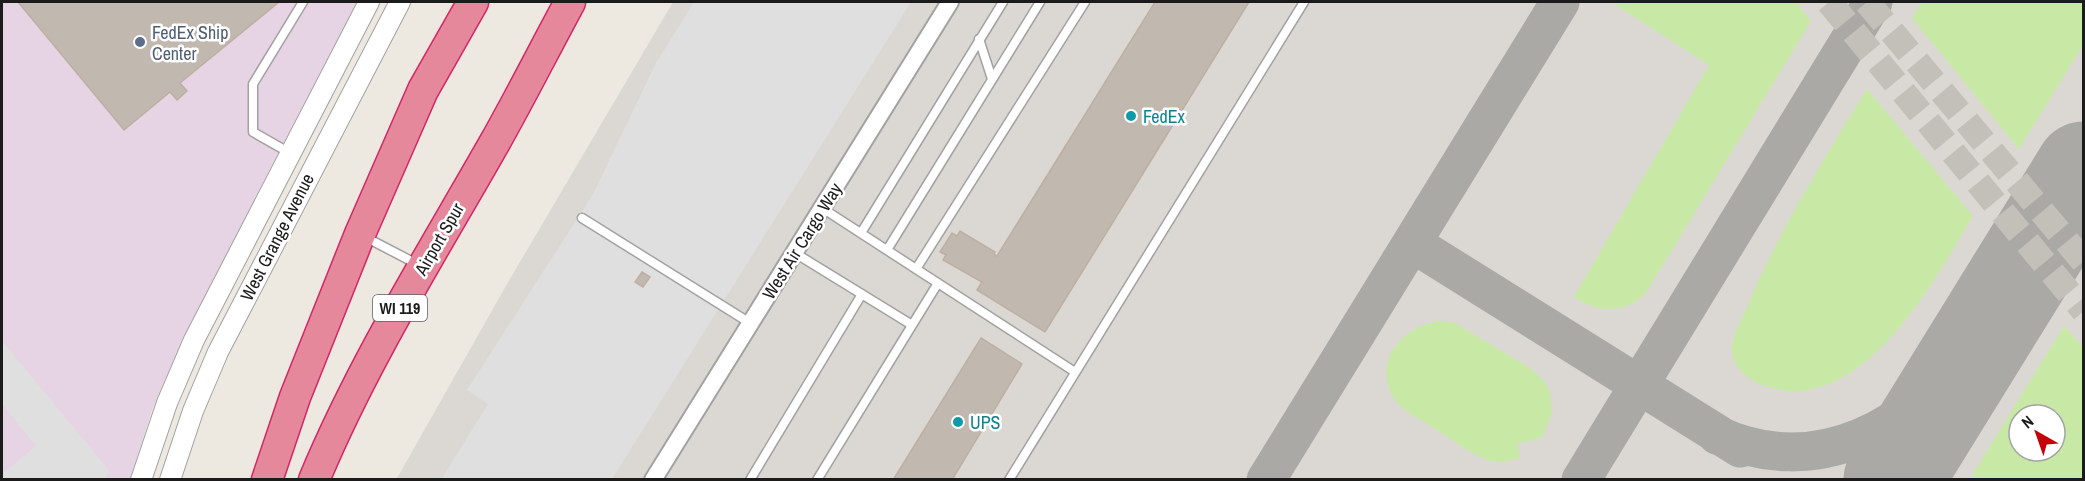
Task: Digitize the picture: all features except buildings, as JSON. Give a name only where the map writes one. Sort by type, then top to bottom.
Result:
[{"type":"highway","points":[[267,480],[295,397],[360,234],[461,2]]},
{"type":"highway","points":[[423,90],[473,2]]},
{"type":"highway","name":"Airport Spur","points":[[314,480],[327,449],[382,340],[495,142],[570,2]]},
{"type":"highway","points":[[495,142],[592,2]]},
{"type":"street","name":"West Grange Avenue","points":[[141,480],[177,378],[221,286],[369,2]]},
{"type":"street","name":"West Grange Avenue","points":[[170,480],[193,411],[218,352],[400,2]]},
{"type":"street","name":"West Air Cargo Way","points":[[653,480],[950,2]]},
{"type":"street","points":[[221,286],[246,299]]},
{"type":"lane","points":[[291,153],[253,132],[253,84],[303,2]]},
{"type":"lane","points":[[861,233],[1002,2]]},
{"type":"lane","points":[[886,250],[1040,2]]},
{"type":"lane","points":[[915,269],[1085,2]]},
{"type":"lane","points":[[1009,480],[1304,2]]},
{"type":"lane","points":[[979,39],[992,79]]},
{"type":"lane","points":[[822,208],[1075,372]]},
{"type":"lane","points":[[582,219],[750,323]]},
{"type":"lane","points":[[360,234],[423,267]]},
{"type":"lane","points":[[795,253],[912,325]]},
{"type":"lane","points":[[817,480],[938,283]]},
{"type":"lane","points":[[750,480],[862,294]]},
{"type":"shaded area","points":[[2,2],[360,2],[189,327],[152,410],[130,479],[2,479]]},
{"type":"shaded area","points":[[673,2],[2083,2],[2083,479],[396,480],[507,284]]},
{"type":"shaded area","points":[[694,2],[911,2],[612,479],[441,480],[488,404],[467,390],[593,194],[656,63]]},
{"type":"shaded area","points":[[2,341],[109,470],[106,479],[2,479],[2,474],[36,446],[2,404]]},
{"type":"green space","points":[[1611,2],[1796,2],[1811,21],[1646,293],[1629,305],[1602,309],[1574,297],[1709,65]]},
{"type":"green space","points":[[1922,2],[2083,2],[2083,45],[2019,149],[1912,18]]},
{"type":"green space","points":[[1867,89],[1973,216],[1914,309],[1888,340],[1860,366],[1829,384],[1796,391],[1760,384],[1749,378],[1736,365],[1732,353],[1734,336],[1788,222]]},
{"type":"green space","points":[[1439,321],[1451,322],[1460,326],[1530,368],[1545,382],[1550,392],[1552,413],[1542,438],[1519,443],[1517,446],[1520,458],[1500,462],[1492,461],[1468,451],[1410,413],[1393,397],[1387,380],[1387,367],[1396,345],[1414,329]]},
{"type":"green space","points":[[2064,326],[2083,347],[2083,479],[1970,479],[2007,419],[2007,463],[2067,463],[2067,403],[2017,403]]},
{"type":"taxiway","points":[[1266,480],[1560,2]]},
{"type":"taxiway","points":[[1581,480],[1873,2]]},
{"type":"taxiway","points":[[1717,435],[1754,448],[1791,452],[1826,448],[1860,438],[1892,422],[1921,400],[1948,374],[1972,345],[2044,229],[2057,214]]},
{"type":"taxiway","points":[[1412,243],[1740,448]]},
{"type":"runway","points":[[1893,480],[2084,171]]},
{"type":"tunnel","points":[[1829,2],[2084,311]]},
{"type":"tunnel","points":[[1867,2],[2084,262]]},
{"type":"place","name":"FedEx Ship Center","points":[[140,42]]},
{"type":"place","name":"FedEx","points":[[1131,116]]},
{"type":"place","name":"UPS","points":[[958,422]]}]
